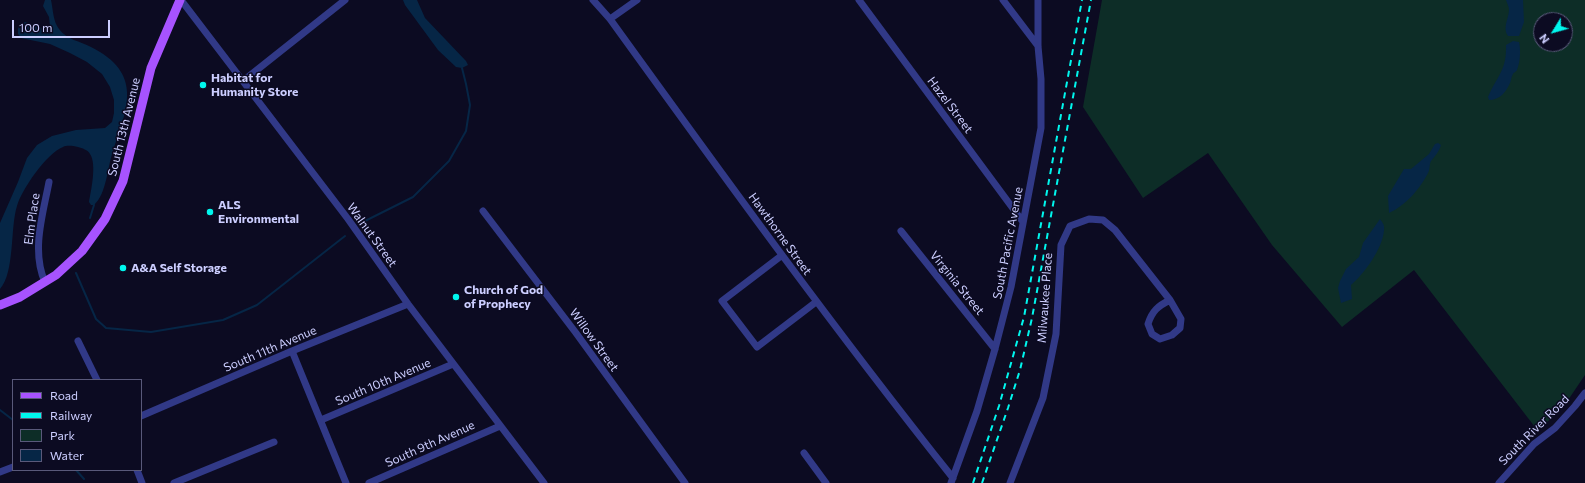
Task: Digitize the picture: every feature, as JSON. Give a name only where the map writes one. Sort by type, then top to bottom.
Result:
[{"type":"main road","name":"South 13th Avenue","points":[[0,305],[20,297],[56,275],[82,252],[105,219],[123,181],[151,68],[180,0]]},
{"type":"street","name":"Walnut Street","points":[[180,0],[348,219],[408,304],[544,483]]},
{"type":"street","points":[[243,81],[345,0]]},
{"type":"street","name":"Hawthorne Street","points":[[593,0],[610,19],[781,256],[952,481]]},
{"type":"street","points":[[610,19],[637,0]]},
{"type":"street","name":"Hazel Street","points":[[859,0],[1023,222]]},
{"type":"street","points":[[1003,0],[1038,46]]},
{"type":"street","name":"South Pacific Avenue","points":[[952,481],[977,411],[996,349],[1011,287],[1041,128],[1038,0]]},
{"type":"street","name":"Elm Place","points":[[45,282],[38,258],[39,240],[49,182]]},
{"type":"street","name":"Willow Street","points":[[483,211],[576,333],[685,483]]},
{"type":"street","name":"Milwaukee Place","points":[[1010,483],[1043,398],[1056,334],[1061,245],[1070,226],[1089,219],[1103,220],[1115,230],[1170,300]]},
{"type":"street","name":"Virginia Street","points":[[901,231],[996,349]]},
{"type":"street","points":[[781,256],[722,301],[757,347],[816,302]]},
{"type":"street","points":[[1170,300],[1181,319],[1180,328],[1172,335],[1160,339],[1152,334],[1148,324],[1151,314],[1159,305],[1170,300]]},
{"type":"street","name":"South 11th Avenue","points":[[142,416],[292,351],[408,304]]},
{"type":"street","points":[[78,340],[97,379]]},
{"type":"street","points":[[292,351],[346,483]]},
{"type":"street","name":"South 10th Avenue","points":[[321,420],[453,364]]},
{"type":"street","name":"South River Road","points":[[1499,483],[1534,444],[1555,428],[1585,393]]},
{"type":"street","name":"South 9th Avenue","points":[[369,483],[500,426]]},
{"type":"street","points":[[174,483],[274,442]]},
{"type":"street","points":[[804,453],[826,483]]},
{"type":"street","points":[[0,472],[12,467]]},
{"type":"street","points":[[137,471],[142,483]]},
{"type":"green space","points":[[1102,0],[1585,0],[1585,375],[1564,406],[1538,431],[1414,270],[1342,327],[1272,245],[1208,153],[1143,198],[1083,107]]},
{"type":"water","points":[[45,0],[51,0],[57,26],[62,33],[91,47],[107,57],[118,68],[125,80],[127,92],[126,106],[102,194],[94,205],[91,205],[89,202],[93,178],[93,164],[90,154],[85,149],[72,146],[63,147],[42,164],[29,182],[19,199],[17,206],[8,272],[0,289],[0,223],[27,158],[37,145],[52,136],[76,130],[105,128],[112,122],[114,113],[114,100],[110,87],[102,74],[87,62],[70,53],[50,44],[21,38],[18,34],[18,25],[25,22],[45,29],[50,26],[49,17],[43,6]]},
{"type":"water","points":[[403,0],[417,0],[425,18],[466,61],[468,65],[462,68],[456,67],[438,50],[405,5]]},
{"type":"water","points":[[1506,0],[1523,0],[1524,22],[1519,36],[1508,36],[1506,33],[1509,10]]},
{"type":"water","points":[[1513,41],[1519,42],[1520,45],[1517,70],[1513,74],[1507,89],[1496,99],[1489,100],[1488,97],[1505,61],[1506,45]]},
{"type":"water","points":[[1438,143],[1441,145],[1437,154],[1431,161],[1429,172],[1421,185],[1401,206],[1389,213],[1388,196],[1404,169],[1411,169],[1429,154],[1435,144]]},
{"type":"water","points":[[1380,219],[1384,228],[1383,237],[1377,252],[1367,268],[1351,285],[1352,299],[1341,303],[1338,288],[1340,281],[1346,269],[1359,257],[1363,243]]},
{"type":"waterway","points":[[359,224],[413,197],[449,161],[466,131],[470,105],[462,68]]},
{"type":"waterway","points":[[90,218],[94,205]]},
{"type":"waterway","points":[[76,273],[96,319],[106,328],[151,332],[223,320],[257,305],[345,236]]},
{"type":"waterway","points":[[0,410],[12,419]]},
{"type":"waterway","points":[[77,471],[84,479]]},
{"type":"railway","points":[[973,483],[999,406],[1024,317],[1082,0]]},
{"type":"railway","points":[[982,483],[1020,370],[1032,318],[1091,0]]},
{"type":"place","name":"Habitat for Humanity Store","points":[[203,85]]},
{"type":"place","name":"ALS Environmental","points":[[210,212]]},
{"type":"place","name":"A&A Self Storage","points":[[123,268]]},
{"type":"place","name":"Church of God of Prophecy","points":[[456,297]]}]
